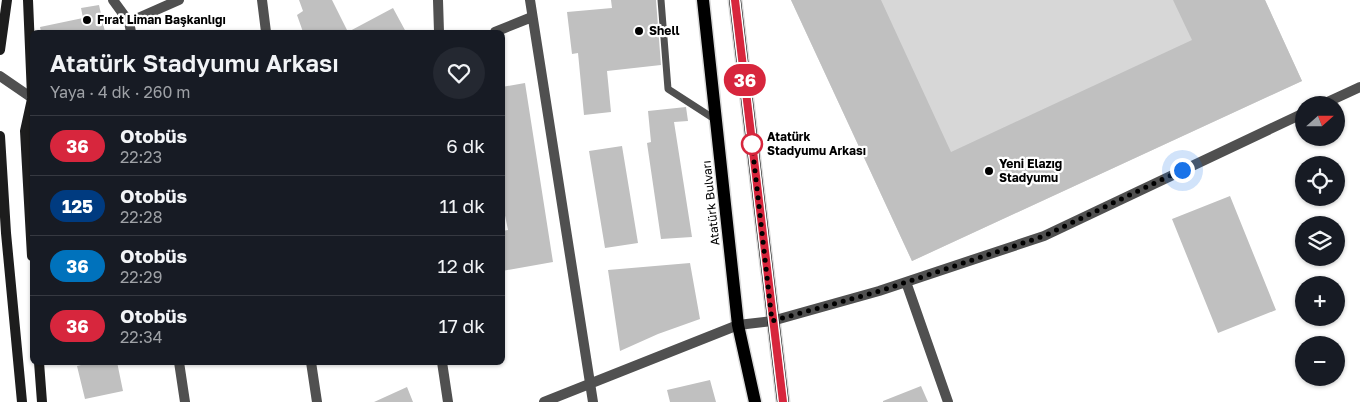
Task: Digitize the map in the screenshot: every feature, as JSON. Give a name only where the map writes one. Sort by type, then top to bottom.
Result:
[{"type":"main road","points":[[0,50],[7,0]]},
{"type":"main road","points":[[28,0],[30,48]]},
{"type":"main road","name":"Atatürk Bulvarı","points":[[703,0],[738,325],[754,402]]},
{"type":"main road","points":[[735,0],[783,402]]},
{"type":"main road","points":[[30,106],[24,131],[30,225]]},
{"type":"main road","points":[[0,136],[3,231],[22,402]]},
{"type":"main road","points":[[39,365],[42,402]]},
{"type":"street","points":[[113,0],[130,27],[179,0]]},
{"type":"street","points":[[262,0],[266,30]]},
{"type":"street","points":[[438,0],[439,30]]},
{"type":"street","points":[[530,0],[593,402]]},
{"type":"street","points":[[500,30],[532,17]]},
{"type":"street","points":[[0,76],[30,96]]},
{"type":"street","points":[[1341,96],[1360,87]]},
{"type":"street","points":[[544,402],[738,325],[772,321],[906,282],[1044,236],[1295,117]]},
{"type":"street","points":[[906,282],[948,402]]},
{"type":"street","points":[[179,365],[185,402]]},
{"type":"street","points":[[311,365],[316,402]]},
{"type":"street","points":[[442,365],[448,402]]},
{"type":"lane","points":[[662,0],[668,90],[716,120]]},
{"type":"shaded area","name":"Yeni Elazığ Stadyumu","points":[[791,0],[1265,0],[1302,81],[912,261]]},
{"type":"building","points":[[299,0],[332,0],[347,30],[302,30],[297,15],[303,11]]},
{"type":"building","points":[[611,0],[656,0],[661,65],[607,71],[611,112],[584,115],[578,53],[572,54],[567,12],[612,8]]},
{"type":"building","name":"Yeni Elazığ Stadyumu","points":[[791,0],[881,0],[951,152],[1192,40],[1173,0],[1265,0],[1302,81],[912,261]]},
{"type":"building","name":"Fırat Liman Başkanlığı","points":[[99,5],[105,30],[41,30],[40,27],[83,18],[81,8]]},
{"type":"building","points":[[393,8],[405,30],[352,30]]},
{"type":"building","points":[[525,83],[553,262],[505,270],[505,230],[508,230],[505,216],[505,86]]},
{"type":"building","points":[[686,107],[688,121],[674,122],[692,237],[661,239],[647,143],[651,142],[648,111]]},
{"type":"building","points":[[622,146],[638,243],[605,248],[589,151]]},
{"type":"building","points":[[1230,196],[1276,310],[1218,333],[1172,219]]},
{"type":"building","points":[[690,263],[700,319],[658,334],[620,351],[608,270]]},
{"type":"building","points":[[118,365],[123,391],[85,399],[77,366]]},
{"type":"building","points":[[710,380],[716,402],[670,402],[667,390]]},
{"type":"building","points":[[921,386],[928,402],[883,402],[883,401]]},
{"type":"building","points":[[407,387],[413,402],[374,402]]},
{"type":"bus line","name":"36","points":[[735,0],[783,402]]},
{"type":"place","name":"Fırat Liman Başkanlığı","points":[[87,20]]},
{"type":"place","name":"Shell","points":[[639,31]]},
{"type":"place","name":"Atatürk Stadyumu Arkası","points":[[752,144]]},
{"type":"place","name":"Yeni Elazığ Stadyumu","points":[[989,171]]},
{"type":"route","points":[[752,144],[772,321],[880,291],[1044,236],[1182,170]]}]
